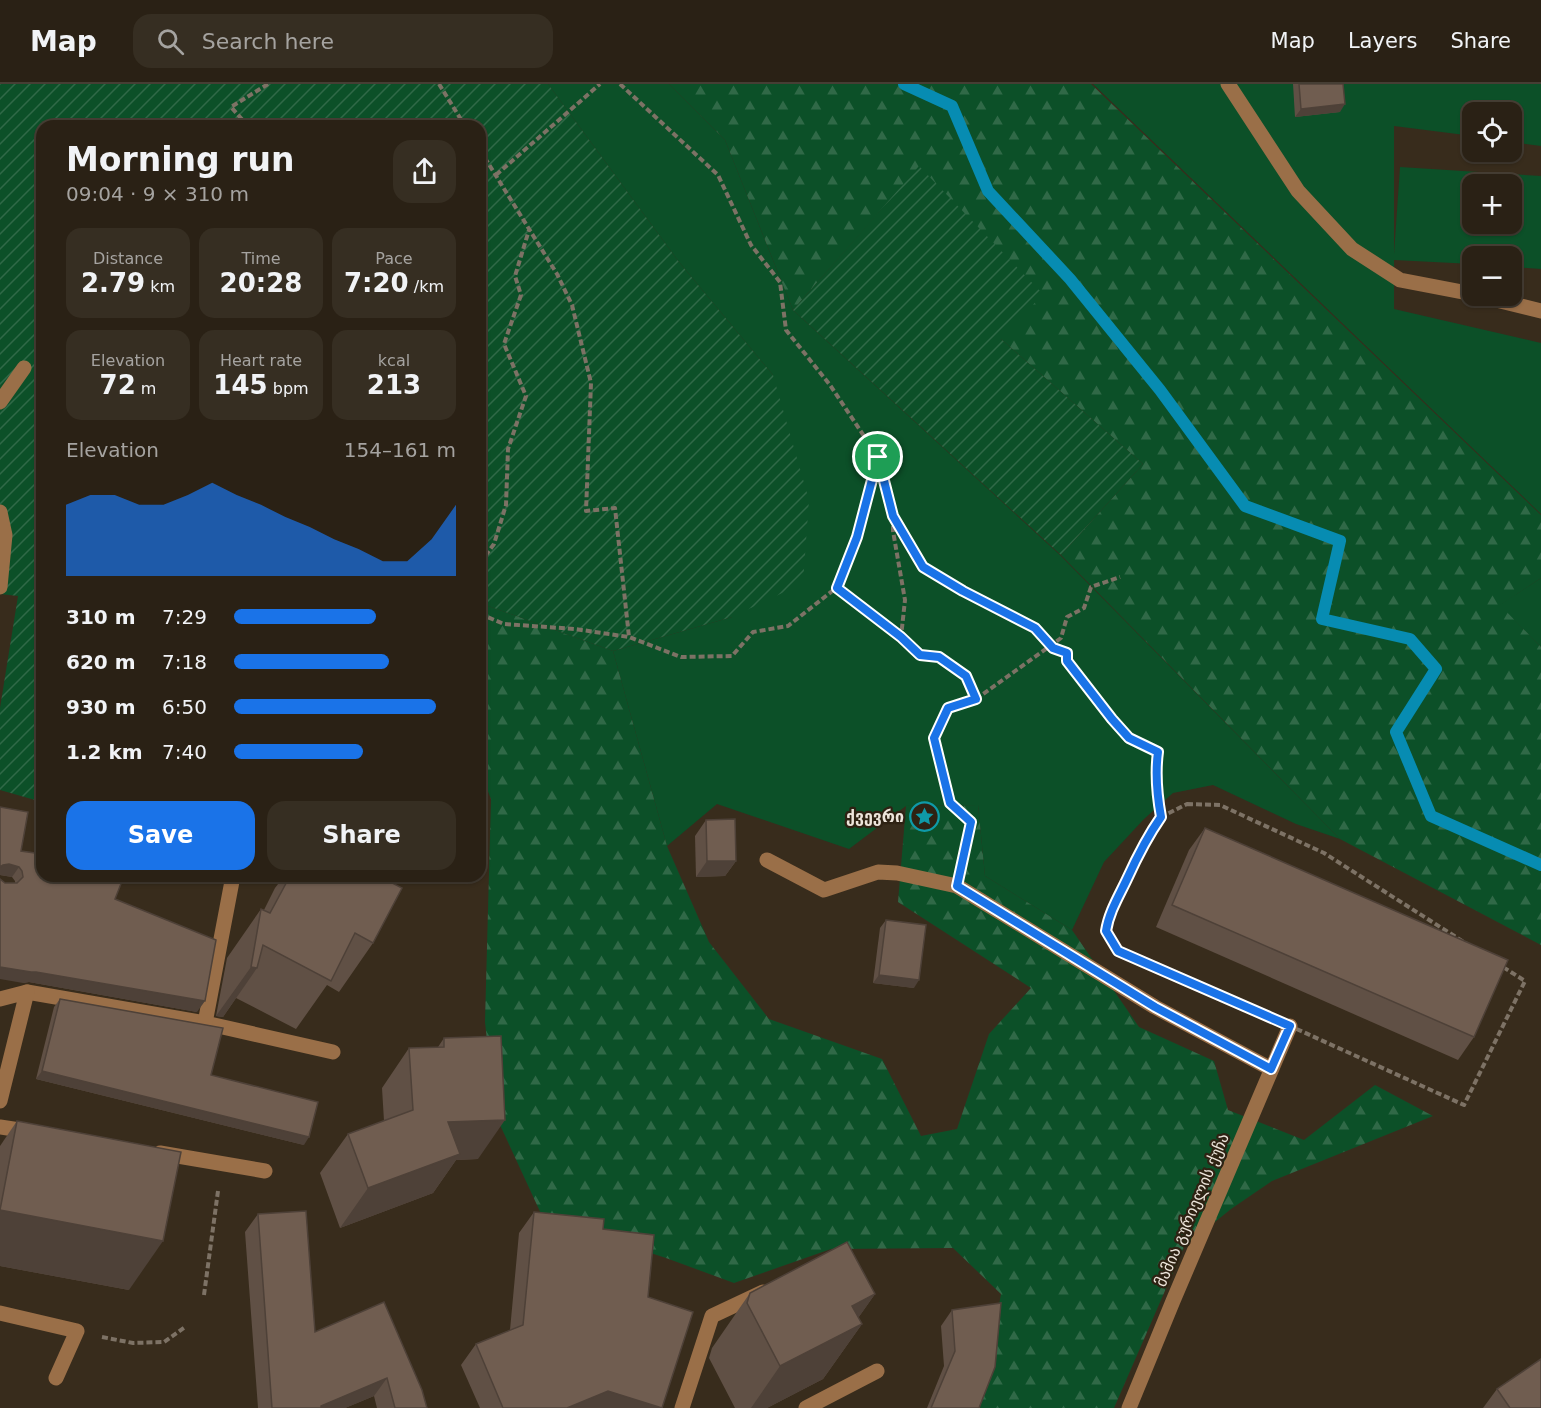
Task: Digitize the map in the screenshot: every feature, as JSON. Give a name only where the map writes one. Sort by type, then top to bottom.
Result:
[{"type":"street","points":[[1228,84],[1298,191],[1352,249],[1400,280],[1462,292]]},
{"type":"street","points":[[1521,306],[1541,311]]},
{"type":"street","points":[[0,402],[24,368]]},
{"type":"street","points":[[0,512],[5,535],[0,587]]},
{"type":"street","points":[[767,860],[824,890],[878,872],[897,873],[957,886],[1155,1007],[1271,1069]]},
{"type":"street","points":[[206,1023],[232,882]]},
{"type":"street","points":[[0,1101],[27,992]]},
{"type":"street","points":[[0,999],[27,992],[206,1023],[333,1052]]},
{"type":"street","name":"მამია გურიელის ქუჩა","points":[[1129,1408],[1290,1026]]},
{"type":"street","points":[[0,1126],[52,1135]]},
{"type":"street","points":[[143,1150],[265,1171]]},
{"type":"street","points":[[682,1408],[712,1316],[774,1287]]},
{"type":"street","points":[[0,1313],[77,1331],[56,1378]]},
{"type":"street","points":[[806,1408],[877,1371]]},
{"type":"path","points":[[243,120],[231,107],[268,84]]},
{"type":"path","points":[[439,84],[461,120]]},
{"type":"path","points":[[496,175],[600,84]]},
{"type":"path","points":[[620,84],[718,175],[750,245],[780,282],[786,330],[830,385],[878,457],[893,516],[893,531],[905,600],[901,637]]},
{"type":"path","points":[[486,159],[557,274],[572,305],[591,383],[586,511],[615,508],[629,638]]},
{"type":"path","points":[[486,555],[494,544],[506,505],[508,449],[526,396],[504,344],[521,295],[515,276],[530,230]]},
{"type":"path","points":[[486,616],[504,624],[575,628],[629,638],[681,657],[732,656],[753,632],[788,626],[837,588],[857,537],[878,457]]},
{"type":"path","points":[[893,516],[923,567],[963,591],[1035,628],[1053,648],[1067,653],[1067,661],[1129,738],[1158,752],[1156,793],[1161,817]]},
{"type":"path","points":[[957,886],[971,822],[950,803],[934,738],[948,708],[976,699],[1061,638],[1067,617],[1084,608],[1091,587],[1119,577]]},
{"type":"path","points":[[837,588],[901,637],[920,655],[939,657],[966,676],[976,699]]},
{"type":"path","points":[[1187,804],[1220,805],[1323,853],[1525,981],[1464,1105],[1118,951],[1106,931],[1108,917],[1149,835],[1161,817],[1187,804]]},
{"type":"path","points":[[204,1295],[222,1164]]},
{"type":"path","points":[[133,1343],[164,1342],[185,1327]]},
{"type":"green space","points":[[0,84],[548,84],[679,262],[773,375],[809,500],[803,583],[732,617],[613,651],[486,605],[486,120],[36,120],[36,800],[0,790],[0,708],[18,596],[0,594]]},
{"type":"green space","points":[[548,84],[669,84],[725,140],[793,310],[1060,555],[1340,839],[1296,824],[1213,785],[1173,793],[1144,819],[1104,862],[1072,930],[985,876],[978,805],[906,806],[849,849],[717,804],[667,846],[613,651],[732,617],[773,375],[679,262]]},
{"type":"green space","points":[[669,84],[1091,84],[1541,515],[1541,578],[1500,605],[1541,647],[1541,945],[1340,839],[1061,555],[1143,464],[1001,339],[919,167],[793,310],[725,140]]},
{"type":"green space","points":[[1093,84],[1541,84],[1541,146],[1522,143],[1522,102],[1462,102],[1462,135],[1394,126],[1394,254],[1400,167],[1510,174],[1462,174],[1462,234],[1522,234],[1522,175],[1541,176],[1541,269],[1522,268],[1522,246],[1462,246],[1462,263],[1394,260],[1394,309],[1541,343],[1541,514]]},
{"type":"green space","points":[[919,166],[1043,294],[1001,339],[1143,464],[1061,555],[793,310]]},
{"type":"green space","points":[[1541,578],[1541,647],[1499,605]]},
{"type":"green space","points":[[486,605],[613,651],[667,846],[709,942],[769,1019],[882,1059],[921,1136],[957,1129],[989,1034],[1031,988],[898,902],[906,806],[978,805],[985,876],[1072,930],[1139,1027],[1214,1061],[1228,1110],[1304,1140],[1375,1085],[1433,1116],[1272,1181],[1231,1209],[1184,1247],[1114,1408],[980,1408],[1001,1294],[953,1248],[831,1249],[734,1283],[543,1218],[495,1114],[485,1022],[491,799],[486,786]]},
{"type":"building","points":[[1299,84],[1343,84],[1345,104],[1301,109]]},
{"type":"building","points":[[0,807],[28,812],[21,851],[36,853],[36,882],[122,882],[115,899],[216,940],[205,1001],[0,967],[0,879],[5,883],[17,883],[23,877],[19,867],[9,864],[0,867]]},
{"type":"building","points":[[735,819],[736,861],[707,861],[706,820]]},
{"type":"building","points":[[1205,828],[1508,960],[1474,1037],[1172,905]]},
{"type":"building","points":[[287,882],[390,882],[402,888],[373,943],[355,933],[331,981],[263,945],[257,968],[251,967],[261,909],[270,913]]},
{"type":"building","points":[[886,920],[926,925],[919,980],[879,975]]},
{"type":"building","points":[[60,999],[223,1028],[211,1075],[318,1102],[309,1137],[42,1071]]},
{"type":"building","points":[[501,1036],[505,1120],[448,1122],[460,1154],[368,1188],[348,1134],[413,1110],[409,1048],[444,1047],[444,1038]]},
{"type":"building","points":[[17,1121],[181,1152],[163,1241],[0,1210]]},
{"type":"building","points":[[306,1211],[315,1332],[384,1302],[422,1390],[427,1408],[395,1408],[387,1378],[321,1406],[321,1408],[272,1408],[258,1214]]},
{"type":"building","points":[[534,1212],[604,1219],[603,1229],[654,1235],[648,1297],[693,1312],[662,1408],[608,1391],[567,1408],[503,1408],[476,1344],[523,1325]]},
{"type":"building","points":[[847,1242],[875,1294],[852,1306],[862,1324],[780,1366],[747,1303],[750,1293]]},
{"type":"building","points":[[1001,1303],[995,1367],[979,1408],[931,1408],[955,1351],[952,1310]]},
{"type":"building","points":[[1541,1359],[1541,1408],[1510,1408],[1497,1389]]},
{"type":"waterway","points":[[904,84],[952,106],[988,191],[1070,279],[1160,390],[1245,506],[1340,541],[1322,619],[1410,639],[1436,669],[1396,732],[1431,816],[1541,865]]},
{"type":"place","name":"ქვევრი","points":[[925,816]]},
{"type":"route","points":[[878,457],[893,516],[923,567],[963,591],[1035,628],[1053,648],[1067,653],[1067,661],[1129,738],[1158,752],[1156,793],[1161,817],[1149,835],[1108,917],[1106,931],[1118,951],[1290,1026],[1271,1069],[1155,1007],[957,886],[971,822],[950,803],[934,738],[948,708],[976,699],[966,676],[939,657],[920,655],[901,637],[837,588],[857,537],[878,457]]}]
